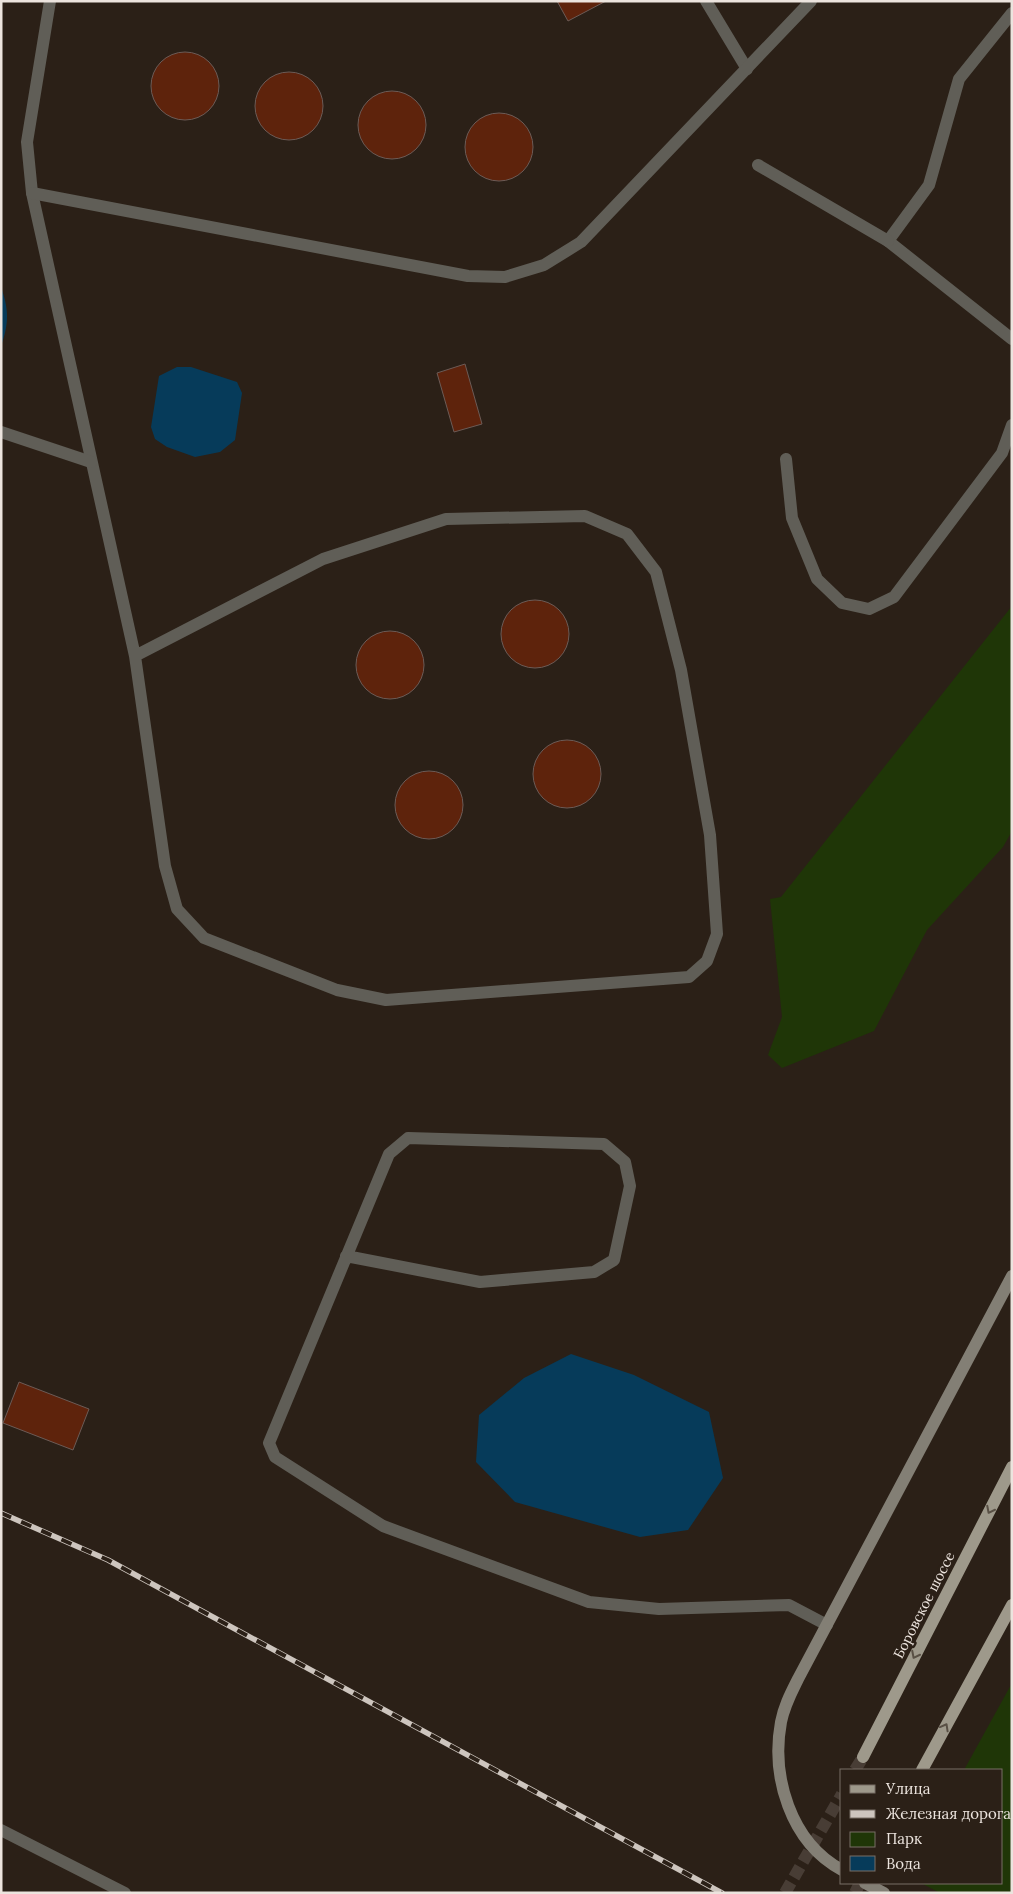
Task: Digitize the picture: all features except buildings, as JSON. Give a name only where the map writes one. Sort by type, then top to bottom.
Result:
[{"type":"main road","name":"Боровское шоссе","points":[[863,1757],[1012,1467]]},
{"type":"main road","points":[[923,1769],[1012,1605]]},
{"type":"street","points":[[840,1868],[818,1852],[801,1831],[786,1798],[780,1778],[778,1760],[781,1721],[787,1702],[1012,1276]]},
{"type":"street","points":[[867,1884],[884,1893]]},
{"type":"lane","points":[[50,1],[27,142],[32,193],[135,656],[165,866],[177,909],[204,938],[337,990],[386,1000],[689,977],[708,961],[717,934],[710,835],[681,670],[656,572],[627,534],[585,516],[446,519],[323,560],[135,656]]},
{"type":"lane","points":[[706,1],[747,69]]},
{"type":"lane","points":[[32,193],[468,276],[505,277],[544,265],[581,242],[811,1]]},
{"type":"lane","points":[[888,241],[929,185],[959,79],[1012,13]]},
{"type":"lane","points":[[758,164],[888,241],[1012,339]]},
{"type":"lane","points":[[786,459],[792,518],[818,579],[842,603],[869,610],[894,597],[1002,453],[1012,425]]},
{"type":"lane","points":[[1,432],[91,462]]},
{"type":"lane","points":[[346,1256],[480,1282],[594,1272],[614,1260],[630,1186],[626,1162],[604,1144],[408,1138],[389,1154],[346,1256],[269,1443],[275,1457],[383,1526],[589,1602],[659,1608],[789,1606],[827,1625]]},
{"type":"lane","points":[[1,1830],[125,1893]]},
{"type":"green space","points":[[1012,606],[1012,831],[1003,847],[927,930],[874,1031],[782,1068],[768,1055],[782,1017],[770,899],[781,897]]},
{"type":"green space","points":[[1012,1683],[1012,1893],[940,1893],[923,1884],[1003,1884],[1003,1769],[965,1769]]},
{"type":"water","points":[[1,287],[6,303],[7,316],[6,330],[1,346]]},
{"type":"water","points":[[177,367],[191,367],[237,382],[242,393],[235,440],[220,452],[195,457],[167,447],[155,439],[151,427],[159,376]]},
{"type":"water","points":[[571,1354],[634,1375],[709,1412],[723,1478],[688,1530],[640,1537],[515,1502],[476,1462],[479,1415],[524,1378]]},
{"type":"tunnel","points":[[856,1769],[863,1757]]},
{"type":"tunnel","points":[[785,1893],[840,1797]]},
{"type":"tunnel","points":[[855,1893],[860,1884]]},
{"type":"railway","points":[[1,1513],[108,1560],[722,1893]]}]
